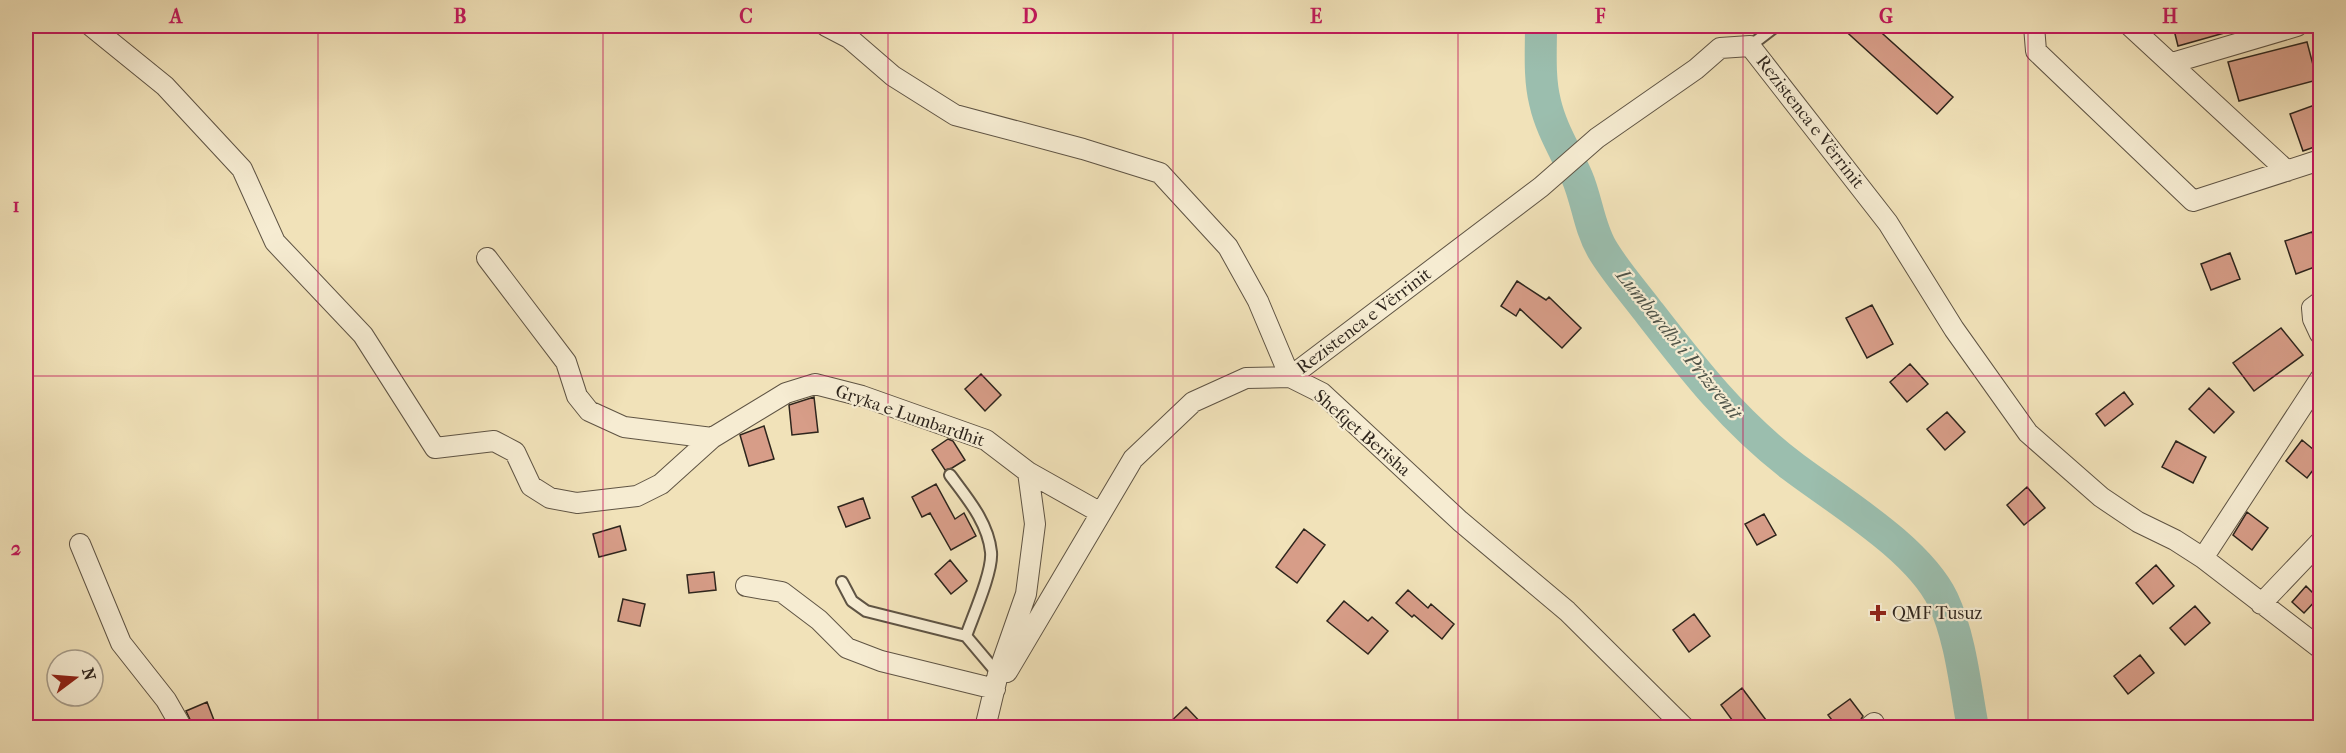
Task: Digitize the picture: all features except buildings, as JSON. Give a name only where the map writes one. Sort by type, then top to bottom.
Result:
[{"type":"street","name":"Gryka e Lumbardhit","points":[[91,26],[165,86],[242,169],[275,242],[363,335],[435,448],[494,441],[515,452],[531,486],[550,498],[577,503],[637,496],[661,484],[712,438],[786,393],[815,384],[862,396],[986,440],[1028,472],[1101,513]]},
{"type":"street","points":[[826,26],[849,38],[893,76],[955,115],[1083,149],[1160,173],[1228,247],[1258,301],[1290,377]]},
{"type":"street","points":[[2034,26],[2036,51],[2193,201],[2320,160]]},
{"type":"street","points":[[2130,26],[2287,171]]},
{"type":"street","points":[[2172,63],[2296,26]]},
{"type":"street","name":"Rezistenca e Vërrinit","points":[[1290,377],[1541,187],[1597,138],[1696,69],[1720,48],[1750,46],[1888,224],[1954,329],[2028,433],[2101,497],[2138,522],[2175,540],[2203,558],[2320,648]]},
{"type":"street","points":[[487,258],[566,362],[577,396],[589,411],[624,427],[712,438]]},
{"type":"street","points":[[2320,302],[2312,308],[2313,319],[2320,334]]},
{"type":"street","name":"Shefqet Berisha","points":[[997,681],[1014,662],[1133,459],[1193,402],[1246,378],[1290,377],[1322,393],[1460,521],[1567,611],[1685,728]]},
{"type":"street","points":[[2203,558],[2320,379]]},
{"type":"street","points":[[985,728],[997,681],[1026,594],[1035,524],[1028,472]]},
{"type":"street","points":[[2261,604],[2320,542]]},
{"type":"street","points":[[80,544],[122,644],[166,700],[182,728]]},
{"type":"street","points":[[746,586],[782,592],[819,620],[847,648],[880,661],[997,681]]},
{"type":"lane","points":[[1750,46],[1776,26]]},
{"type":"lane","points":[[950,475],[981,519],[992,553],[983,592],[966,636]]},
{"type":"lane","points":[[842,582],[852,601],[866,611],[966,636],[997,681]]},
{"type":"waterway","name":"Lumbardhi i Prizrenit","points":[[1541,26],[1541,74],[1548,112],[1577,177],[1594,232],[1602,249],[1681,353],[1732,412],[1792,466],[1896,544],[1931,581],[1943,600],[1954,631],[1973,728]]},
{"type":"place","name":"QMF Tusuz","points":[[1878,613]]}]
